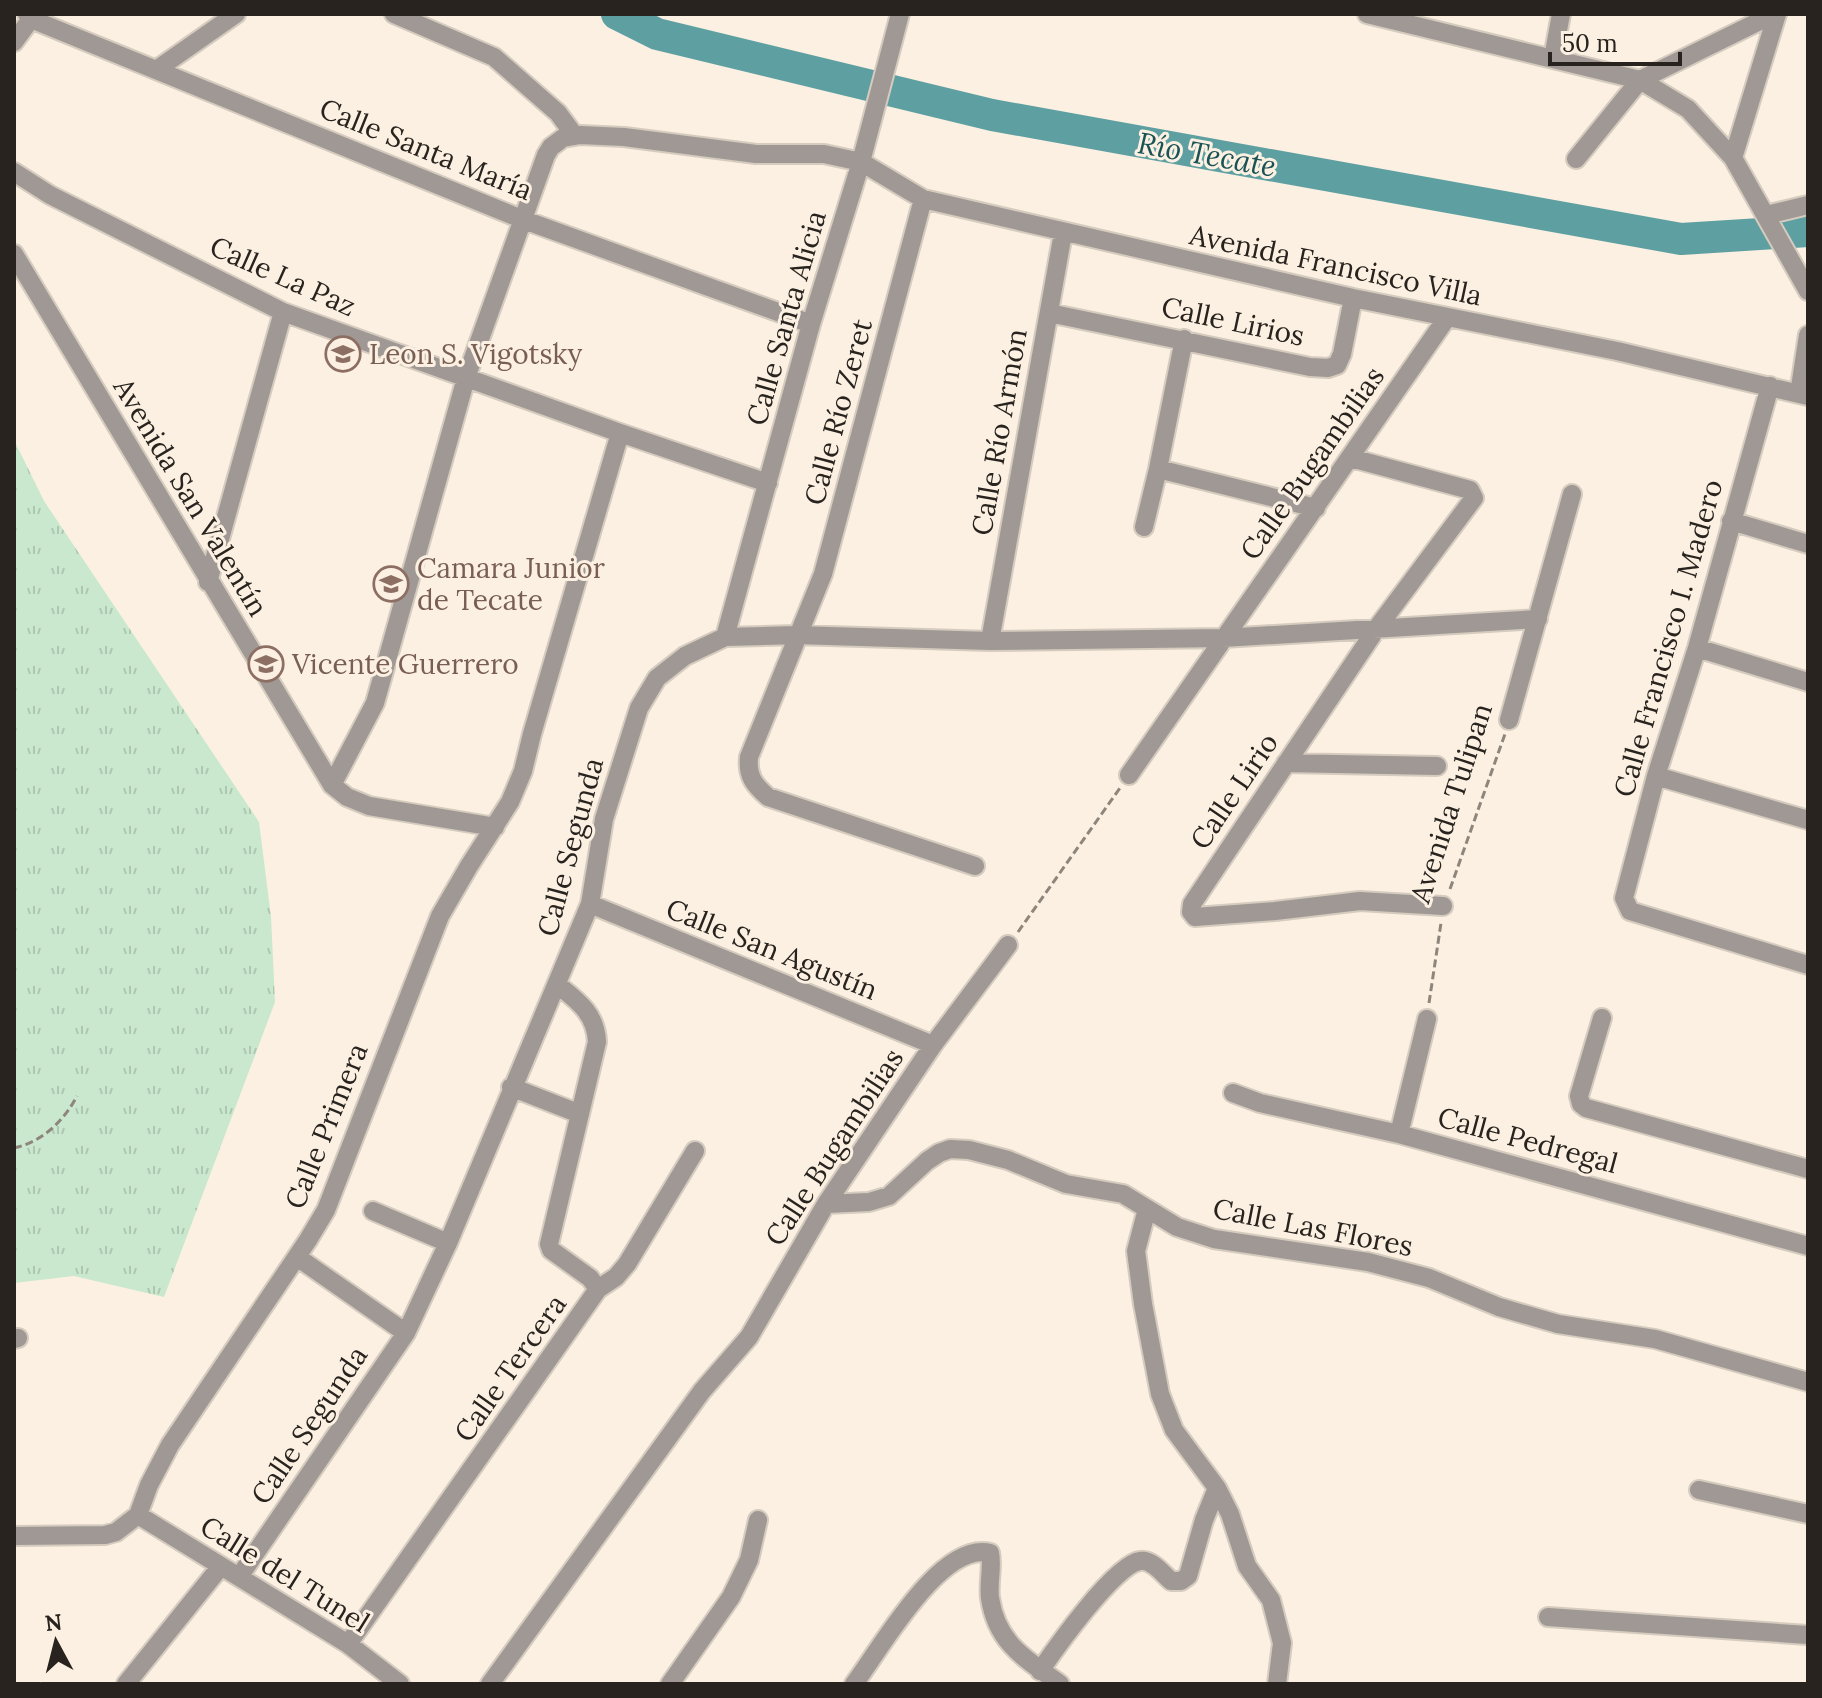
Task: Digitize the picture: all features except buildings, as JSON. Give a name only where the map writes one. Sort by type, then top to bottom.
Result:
[{"type":"street","points":[[156,70],[236,14]]},
{"type":"street","points":[[332,785],[375,703],[466,378],[546,155],[563,138],[575,136],[558,113],[494,57],[394,14]]},
{"type":"street","name":"Calle Santa Alicia","points":[[725,637],[811,324],[861,162],[900,14]]},
{"type":"street","points":[[1367,14],[1420,20],[1640,80],[1688,109],[1733,158],[1808,291]]},
{"type":"street","points":[[1553,58],[1561,14]]},
{"type":"street","points":[[1576,159],[1640,80],[1775,14]]},
{"type":"street","points":[[1733,158],[1775,14]]},
{"type":"street","points":[[14,42],[29,16]]},
{"type":"street","name":"Calle Santa María","points":[[29,16],[524,220],[811,324]]},
{"type":"street","name":"Avenida Francisco Villa","points":[[575,136],[624,137],[756,154],[824,154],[861,162],[923,199],[1446,319],[1617,351],[1804,395]]},
{"type":"street","name":"Calle La Paz","points":[[14,172],[50,195],[283,312],[768,483]]},
{"type":"street","name":"Calle Río Zeret","points":[[923,199],[823,574],[749,757],[750,779],[768,797],[975,866]]},
{"type":"street","points":[[1766,215],[1808,205]]},
{"type":"street","name":"Calle Río Armón","points":[[990,641],[1063,233]]},
{"type":"street","name":"Avenida San Valentín","points":[[14,254],[332,785],[347,797],[369,806],[495,827]]},
{"type":"street","name":"Calle Lirios","points":[[1049,313],[1310,367],[1328,368],[1337,365],[1342,354],[1353,298]]},
{"type":"street","points":[[208,582],[283,312]]},
{"type":"street","name":"Calle Bugambilias","points":[[1129,775],[1446,319]]},
{"type":"street","points":[[1804,395],[1808,335]]},
{"type":"street","points":[[1144,527],[1184,339]]},
{"type":"street","name":"Calle Francisco I. Madero","points":[[1770,386],[1697,648],[1656,776],[1624,898],[1630,911],[1808,965]]},
{"type":"street","name":"Calle Primera","points":[[138,1515],[149,1485],[170,1445],[326,1210],[440,916],[510,802],[523,771],[620,433]]},
{"type":"street","name":"Calle Lirio","points":[[1351,458],[1470,490],[1474,498],[1377,628],[1192,904],[1191,912],[1195,917],[1360,901],[1443,906]]},
{"type":"street","points":[[1158,469],[1316,508]]},
{"type":"street","name":"Avenida Tulipan","points":[[1509,720],[1572,494]]},
{"type":"street","points":[[1731,521],[1808,544]]},
{"type":"street","points":[[1223,638],[1538,619]]},
{"type":"street","name":"Calle Segunda","points":[[239,1577],[406,1333],[448,1243],[590,904],[604,819],[639,708],[657,678],[685,656],[725,637],[797,635],[990,641],[1223,638]]},
{"type":"street","points":[[1697,648],[1808,682]]},
{"type":"street","points":[[1286,763],[1437,766]]},
{"type":"street","points":[[1656,776],[1808,820]]},
{"type":"street","name":"Calle San Agustín","points":[[590,904],[933,1045]]},
{"type":"street","name":"Calle Bugambilias","points":[[490,1684],[702,1391],[749,1337],[826,1204],[933,1045],[1008,945]]},
{"type":"street","name":"Calle Tercera","points":[[348,1644],[598,1289],[590,1278],[551,1250],[549,1244],[597,1042],[597,1027],[581,1004],[558,985]]},
{"type":"street","points":[[1602,1018],[1579,1096],[1586,1108],[1808,1169]]},
{"type":"street","points":[[1399,1134],[1427,1019]]},
{"type":"street","points":[[511,1087],[580,1114]]},
{"type":"street","name":"Calle Pedregal","points":[[1233,1093],[1260,1103],[1399,1134],[1808,1246]]},
{"type":"street","name":"Calle Las Flores","points":[[826,1204],[869,1202],[889,1196],[927,1161],[950,1149],[969,1150],[1008,1160],[1066,1184],[1123,1194],[1177,1227],[1214,1239],[1368,1262],[1429,1278],[1499,1307],[1558,1324],[1655,1339],[1808,1382]]},
{"type":"street","points":[[598,1289],[616,1277],[627,1264],[695,1151]]},
{"type":"street","points":[[1147,1209],[1136,1251],[1160,1394],[1174,1430],[1217,1488],[1230,1514],[1247,1566],[1271,1600],[1282,1643],[1277,1684]]},
{"type":"street","points":[[373,1211],[448,1243]]},
{"type":"street","points":[[297,1257],[406,1333]]},
{"type":"street","points":[[1040,1671],[1069,1628],[1126,1567],[1139,1561],[1149,1562],[1171,1581],[1181,1581],[1188,1576],[1217,1488]]},
{"type":"street","points":[[1699,1490],[1808,1514]]},
{"type":"street","points":[[14,1536],[105,1535],[127,1526],[138,1515]]},
{"type":"street","name":"Calle del Tunel","points":[[138,1515],[348,1644],[400,1684]]},
{"type":"street","points":[[670,1684],[731,1597],[749,1560],[758,1520]]},
{"type":"street","points":[[854,1684],[917,1595],[948,1565],[975,1552],[990,1553],[992,1557],[990,1596],[1000,1629],[1012,1648],[1060,1684]]},
{"type":"street","points":[[126,1684],[221,1566]]},
{"type":"street","points":[[1548,1617],[1808,1635]]},
{"type":"path","name":"Avenida Tulipan","points":[[1427,1019],[1443,906],[1495,768],[1509,720]]},
{"type":"path","points":[[1008,945],[1129,775]]},
{"type":"path","points":[[14,1148],[29,1145],[66,1117],[77,1096]]},
{"type":"green space","points":[[14,440],[44,501],[259,822],[271,917],[275,1002],[164,1297],[74,1276],[14,1283]]},
{"type":"waterway","name":"Río Tecate","points":[[617,14],[657,34],[992,115],[1681,239],[1808,231]]},
{"type":"place","name":"Leon S. Vigotsky","points":[[343,354]]},
{"type":"place","name":"Camara Junior de Tecate","points":[[391,584]]},
{"type":"place","name":"Vicente Guerrero","points":[[266,664]]}]
